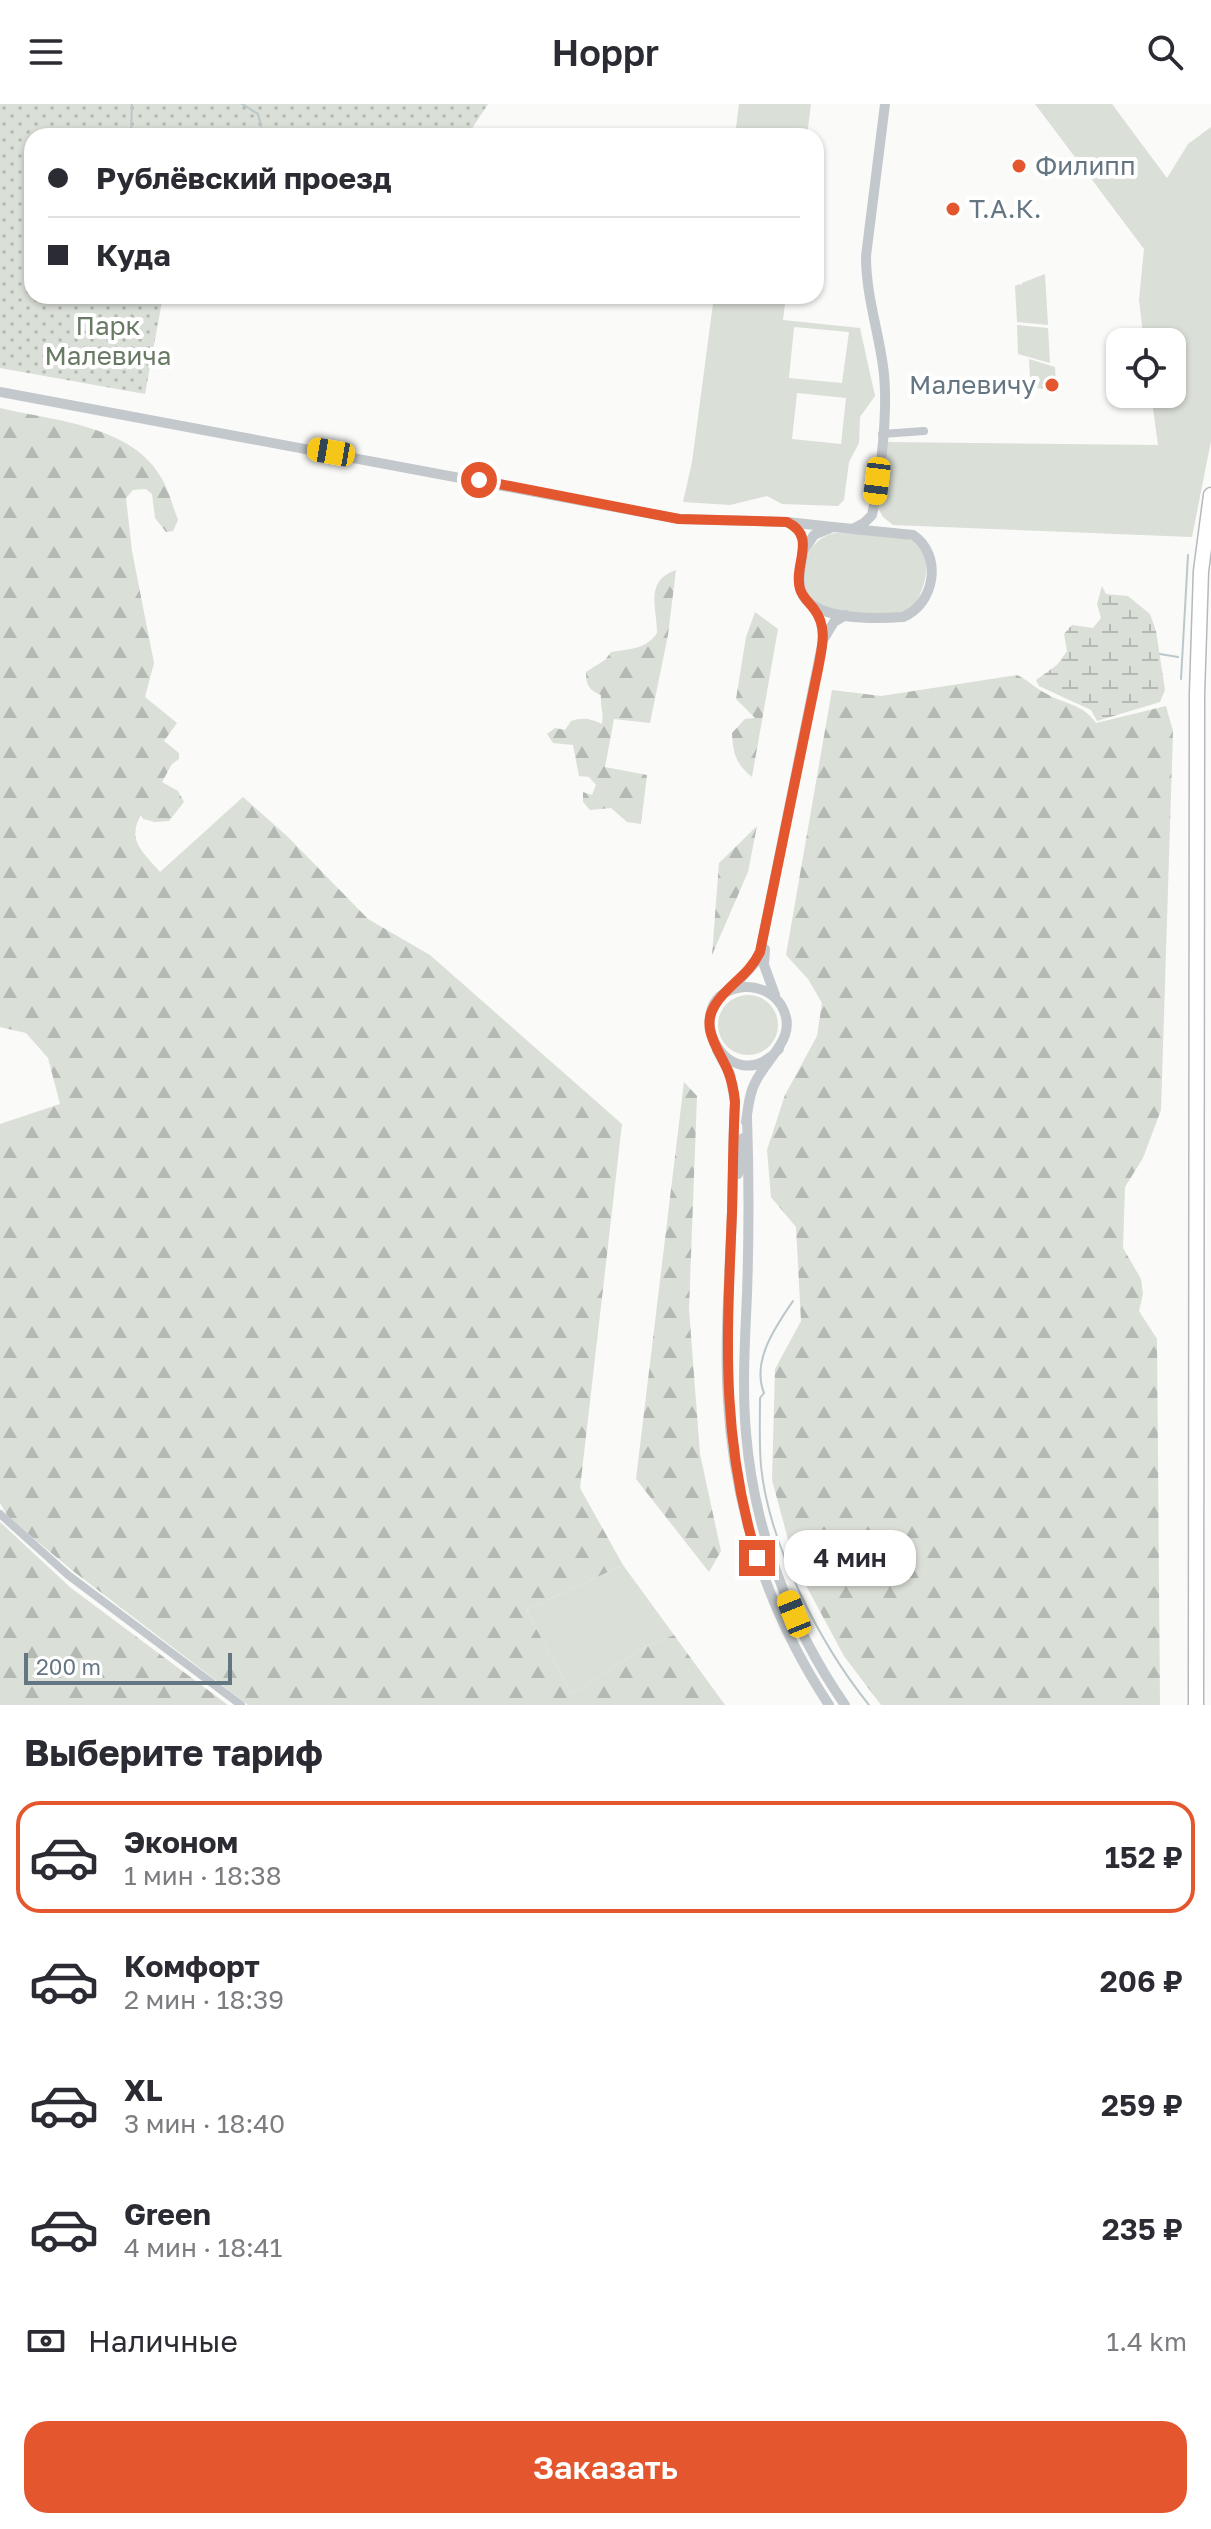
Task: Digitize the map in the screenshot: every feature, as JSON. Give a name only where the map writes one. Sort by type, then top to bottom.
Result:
[{"type":"highway","points":[[1196,1705],[1197,694],[1201,571],[1211,495]]},
{"type":"street","points":[[853,529],[868,520],[874,505],[882,434],[885,382],[866,280],[866,256],[885,104]]},
{"type":"street","points":[[0,392],[679,519],[787,522],[892,532],[913,535],[927,548],[931,566],[928,593],[913,613],[903,617],[846,615],[827,613],[813,607]]},
{"type":"street","points":[[882,434],[924,431]]},
{"type":"street","points":[[874,505],[880,521],[892,532]]},
{"type":"street","points":[[732,1210],[756,1079],[779,1049],[787,1025],[764,965],[767,925],[823,640],[820,618],[801,592],[799,581],[804,550],[801,532],[787,522]]},
{"type":"street","points":[[804,550],[814,535],[833,527]]},
{"type":"street","points":[[823,640],[834,622],[846,615]]},
{"type":"street","points":[[767,925],[754,964],[721,997],[709,1019],[711,1038],[730,1074],[735,1102],[726,1355],[730,1433],[747,1524],[774,1603],[813,1681],[829,1705]]},
{"type":"street","points":[[721,997],[738,988],[757,988],[774,997],[782,1007]]},
{"type":"street","points":[[717,1050],[732,1061],[751,1064],[764,1061],[779,1049]]},
{"type":"street","points":[[747,1117],[749,1162],[744,1360],[746,1432],[751,1474],[765,1538],[785,1592],[821,1668],[845,1705]]},
{"type":"street","points":[[0,1514],[68,1575],[241,1705]]},
{"type":"street","points":[[1188,1705],[1196,1662]]},
{"type":"green space","name":"Парк Малевича","points":[[0,104],[488,104],[472,128],[24,128],[24,304],[162,304],[145,394],[0,368]]},
{"type":"green space","points":[[739,104],[811,104],[808,128],[736,128]]},
{"type":"green space","points":[[1035,104],[1112,104],[1167,178],[1188,144],[1211,127],[1211,441],[1192,537],[893,525],[883,517],[878,508],[887,442],[1158,445],[1153,408],[1186,408],[1186,328],[1142,328],[1139,300],[1144,249]]},
{"type":"green space","points":[[1045,274],[1048,325],[1017,322],[1015,286]]},
{"type":"green space","points":[[713,304],[785,304],[783,320],[860,328],[875,396],[860,417],[859,443],[849,462],[844,500],[838,506],[782,504],[767,496],[730,505],[683,502],[692,462]],"holes":[[[794,327],[849,332],[842,383],[789,378]],[[797,393],[846,398],[841,444],[792,439]]]},
{"type":"green space","points":[[1017,325],[1048,328],[1050,363],[1018,354]]},
{"type":"green space","points":[[1029,359],[1055,367],[1056,383],[1047,381],[1049,390],[1037,388],[1037,377],[1030,378]]},
{"type":"green space","points":[[0,408],[90,428],[132,447],[149,461],[162,479],[178,520],[173,531],[166,532],[155,518],[152,494],[146,489],[133,490],[126,498],[132,551],[154,663],[145,697],[177,723],[164,741],[179,753],[179,759],[172,764],[162,782],[178,791],[184,802],[169,821],[155,822],[143,819],[141,815],[135,832],[136,839],[148,859],[160,872],[243,797],[288,837],[368,919],[430,955],[622,1124],[580,1488],[623,1565],[526,1610],[572,1694],[645,1647],[674,1635],[725,1705],[248,1705],[73,1571],[9,1518],[0,1503],[0,1124],[60,1104],[48,1058],[26,1033],[0,1027]]},
{"type":"green space","points":[[836,533],[890,534],[916,544],[926,560],[926,570],[925,580],[912,609],[894,615],[864,615],[829,609],[814,602],[803,583],[805,561],[817,542]]},
{"type":"green space","points":[[676,570],[668,635],[650,723],[614,719],[605,767],[647,775],[641,824],[627,822],[611,808],[590,810],[583,802],[583,792],[592,795],[596,785],[589,777],[579,776],[573,745],[553,743],[547,734],[555,728],[565,730],[571,721],[576,720],[587,719],[602,724],[601,695],[589,686],[586,672],[605,660],[611,652],[637,647],[653,638],[657,633],[656,588],[666,575]]},
{"type":"green space","points":[[1102,586],[1106,594],[1128,596],[1150,614],[1156,631],[1165,690],[1160,702],[1097,721],[1091,710],[1039,686],[1036,680],[1057,665],[1067,651],[1064,634],[1072,625],[1093,628],[1101,618],[1097,604]]},
{"type":"green space","points":[[755,612],[778,629],[752,777],[736,758],[732,733],[745,719],[755,718],[736,699],[746,637]]},
{"type":"green space","points":[[1017,675],[1052,697],[1079,708],[1096,723],[1166,706],[1173,731],[1161,1110],[1143,1158],[1125,1187],[1123,1248],[1141,1279],[1143,1294],[1139,1311],[1157,1339],[1160,1705],[881,1705],[844,1656],[795,1565],[772,1480],[775,1369],[801,1321],[796,1227],[771,1197],[767,1150],[785,1095],[817,1036],[822,1003],[808,979],[786,955],[832,690],[881,696]]},
{"type":"green space","points":[[757,826],[748,872],[712,955],[719,863]]},
{"type":"green space","points":[[748,995],[760,997],[769,1004],[776,1013],[776,1037],[769,1046],[760,1053],[748,1055],[736,1053],[727,1046],[720,1037],[718,1025],[720,1013],[727,1004],[736,997]]},
{"type":"green space","points":[[684,1082],[697,1096],[689,1309],[700,1454],[721,1551],[709,1572],[636,1479]]},
{"type":"green space","points":[[0,1522],[71,1588],[228,1705],[0,1705]]},
{"type":"green space","points":[[623,1565],[674,1635],[645,1647],[572,1694],[526,1610]]},
{"type":"waterway","points":[[131,128],[132,104]]},
{"type":"waterway","points":[[242,104],[258,114],[261,126]]},
{"type":"waterway","points":[[1181,679],[1188,555]]},
{"type":"waterway","points":[[1160,654],[1178,657]]},
{"type":"waterway","points":[[793,1301],[767,1344],[761,1369],[764,1393],[760,1398],[760,1449],[766,1496],[786,1560],[815,1623],[869,1705]]},
{"type":"place","name":"Филипп","points":[[1019,166]]},
{"type":"place","name":"Т.А.К.","points":[[953,209]]},
{"type":"place","name":"Малевичу","points":[[1052,385]]},
{"type":"route","points":[[479,480],[679,519],[787,522],[801,532],[804,540],[799,581],[801,592],[823,627],[818,669],[760,952],[744,977],[717,1002],[709,1019],[711,1038],[730,1074],[735,1102],[727,1398],[737,1480],[757,1558]]}]
